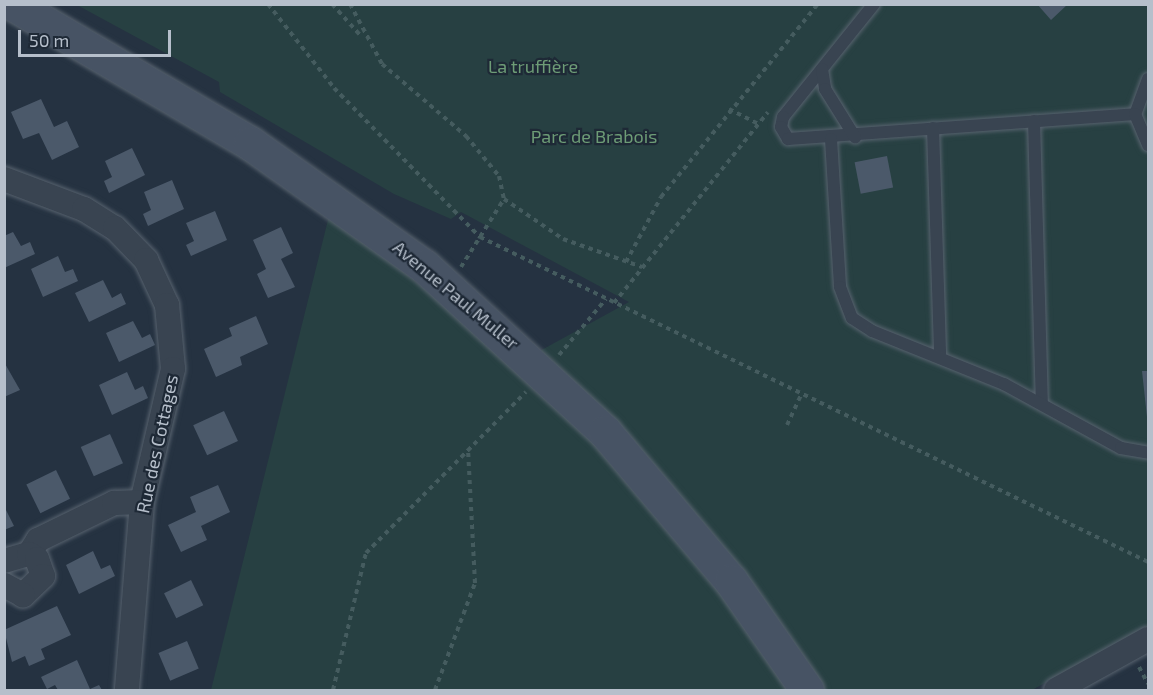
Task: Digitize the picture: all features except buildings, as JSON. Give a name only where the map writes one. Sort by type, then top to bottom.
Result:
[{"type":"main road","name":"Avenue Paul Muller","points":[[13,4],[250,143],[352,210],[449,286],[665,500],[807,690]]},
{"type":"street","name":"Rue des Cottages","points":[[4,179],[100,218],[133,244],[158,283],[172,326],[173,369],[142,502],[127,690]]},
{"type":"street","points":[[4,561],[29,554],[38,540],[114,502],[142,502]]},
{"type":"street","points":[[4,585],[24,595],[39,585],[42,567],[29,554]]},
{"type":"street","points":[[1056,690],[1149,639]]},
{"type":"lane","points":[[874,4],[822,69],[781,127],[795,141],[831,140],[933,128],[1134,114]]},
{"type":"lane","points":[[822,69],[825,88],[855,137]]},
{"type":"lane","points":[[1149,79],[1134,114],[1149,145]]},
{"type":"lane","points":[[1034,122],[1042,404]]},
{"type":"lane","points":[[933,128],[940,356]]},
{"type":"lane","points":[[831,140],[843,303],[858,324],[940,356],[1042,404],[1121,448],[1149,453]]},
{"type":"path","points":[[268,4],[334,88],[480,237],[1149,562]]},
{"type":"path","points":[[332,4],[367,42],[382,64],[466,136],[500,176],[504,199],[449,286]]},
{"type":"path","points":[[350,4],[367,42]]},
{"type":"path","points":[[626,262],[661,197],[729,109],[818,4]]},
{"type":"path","points":[[614,303],[773,106]]},
{"type":"path","points":[[729,109],[758,124]]},
{"type":"path","points":[[504,199],[563,239],[642,267]]},
{"type":"path","points":[[333,690],[366,553],[540,377],[606,299]]},
{"type":"path","points":[[787,425],[801,394]]},
{"type":"path","points":[[435,690],[475,583],[468,451]]},
{"type":"green space","points":[[77,5],[1148,5],[1148,627],[1032,690],[211,690],[330,212],[516,364],[629,302],[461,212],[451,219],[394,194],[220,92],[219,82]]},
{"type":"park label","name":"La truffière","points":[[533,66]]},
{"type":"park label","name":"Parc de Brabois","points":[[594,136]]}]
